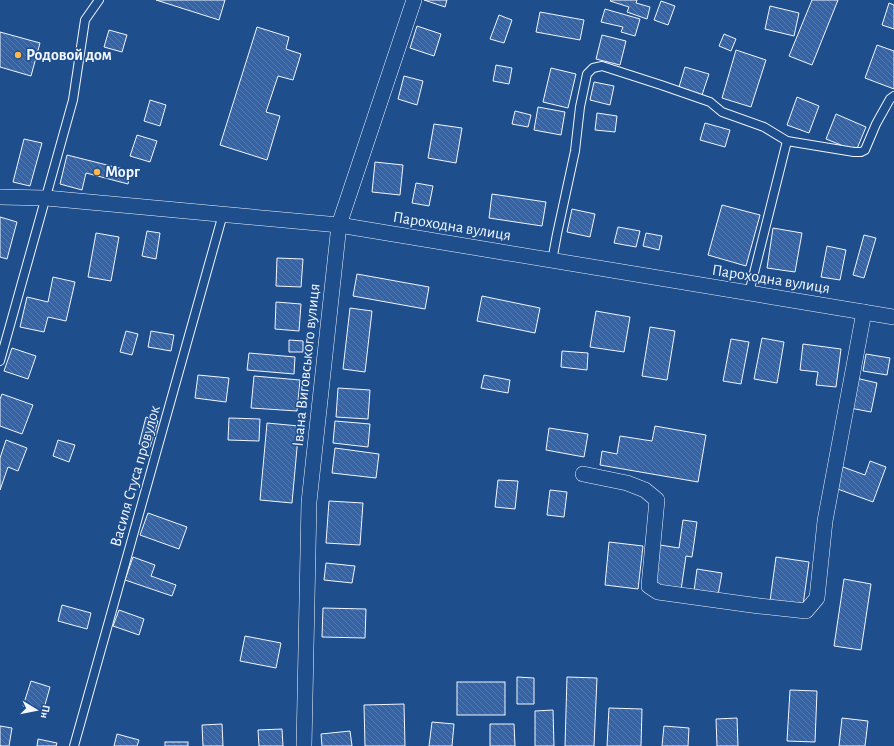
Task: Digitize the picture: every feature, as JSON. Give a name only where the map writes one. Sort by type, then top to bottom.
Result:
[{"type":"street","name":"Івана Виговського вулиця","points":[[304,746],[309,502],[339,226],[414,0]]},
{"type":"street","name":"Пароходна вулиця","points":[[0,197],[46,198],[339,226],[894,317]]},
{"type":"street","points":[[583,474],[627,483],[645,490],[657,500],[649,586],[658,592],[806,611],[817,598],[825,521],[864,312]]},
{"type":"lane","points":[[0,361],[73,100],[85,20],[99,0]]},
{"type":"lane","points":[[552,261],[575,151],[580,107],[587,74],[593,68],[602,66],[710,102],[722,112],[764,127],[787,142],[854,152],[861,152],[865,150],[876,124],[890,99],[894,96]]},
{"type":"lane","points":[[749,293],[787,142]]},
{"type":"lane","name":"Василя Стуса провулок","points":[[74,746],[223,214]]},
{"type":"building","points":[[156,0],[225,0],[219,20]]},
{"type":"building","points":[[424,0],[447,0],[445,7]]},
{"type":"building","points":[[637,0],[636,3],[650,7],[647,19],[627,12],[629,7],[610,1]]},
{"type":"building","points":[[812,0],[838,0],[812,65],[789,56]]},
{"type":"building","points":[[661,1],[675,6],[668,25],[654,20]]},
{"type":"building","points":[[889,3],[894,5],[894,29],[882,25]]},
{"type":"building","points":[[770,6],[799,13],[794,36],[765,29]]},
{"type":"building","points":[[605,9],[640,19],[635,36],[621,32],[623,27],[601,22]]},
{"type":"building","points":[[540,12],[584,20],[580,40],[536,32]]},
{"type":"building","points":[[499,15],[512,20],[504,43],[490,39]]},
{"type":"building","points":[[417,26],[441,34],[434,56],[410,48]]},
{"type":"building","points":[[257,27],[289,37],[286,49],[301,54],[293,80],[278,76],[266,112],[280,116],[267,160],[220,145]]},
{"type":"building","points":[[109,30],[127,35],[122,52],[104,47]]},
{"type":"building","name":"Родовой дом","points":[[0,32],[40,43],[31,76],[0,67]]},
{"type":"building","points":[[724,34],[736,39],[731,51],[719,46]]},
{"type":"building","points":[[602,35],[626,41],[620,65],[596,59]]},
{"type":"building","points":[[877,45],[894,51],[894,89],[865,78]]},
{"type":"building","points":[[736,50],[766,60],[751,107],[722,98]]},
{"type":"building","points":[[496,65],[512,68],[509,84],[493,81]]},
{"type":"building","points":[[685,67],[709,74],[702,95],[679,87]]},
{"type":"building","points":[[551,68],[576,74],[568,108],[543,102]]},
{"type":"building","points":[[404,76],[423,81],[417,105],[398,99]]},
{"type":"building","points":[[594,82],[614,86],[610,105],[590,100]]},
{"type":"building","points":[[797,97],[819,106],[809,133],[787,125]]},
{"type":"building","points":[[150,100],[166,105],[160,126],[144,121]]},
{"type":"building","points":[[538,107],[565,112],[561,135],[534,130]]},
{"type":"building","points":[[515,111],[531,115],[528,127],[512,124]]},
{"type":"building","points":[[597,113],[617,116],[615,132],[595,130]]},
{"type":"building","points":[[836,114],[866,127],[856,151],[826,139]]},
{"type":"building","points":[[705,123],[730,130],[725,147],[700,140]]},
{"type":"building","points":[[434,124],[462,128],[456,163],[428,158]]},
{"type":"building","points":[[137,135],[157,141],[150,162],[130,156]]},
{"type":"building","points":[[24,139],[42,143],[30,186],[13,182]]},
{"type":"building","name":"Морг","points":[[67,155],[131,171],[128,184],[86,173],[82,190],[60,184]]},
{"type":"building","points":[[375,162],[403,165],[400,195],[372,192]]},
{"type":"building","points":[[416,183],[433,186],[429,206],[412,203]]},
{"type":"building","points":[[492,194],[546,202],[542,226],[489,218]]},
{"type":"building","points":[[722,205],[760,215],[746,266],[708,255]]},
{"type":"building","points":[[572,209],[595,214],[590,237],[567,232]]},
{"type":"building","points":[[0,217],[17,222],[7,259],[0,257]]},
{"type":"building","points":[[618,227],[640,231],[636,247],[614,243]]},
{"type":"building","points":[[773,228],[802,233],[795,272],[767,268]]},
{"type":"building","points":[[147,231],[160,233],[156,259],[142,256]]},
{"type":"building","points":[[96,233],[119,237],[111,281],[88,277]]},
{"type":"building","points":[[646,233],[662,236],[659,250],[643,246]]},
{"type":"building","points":[[864,235],[876,238],[864,278],[853,275]]},
{"type":"building","points":[[827,246],[846,250],[840,280],[821,277]]},
{"type":"building","points":[[277,258],[303,259],[301,287],[276,286]]},
{"type":"building","points":[[357,274],[429,287],[425,309],[353,296]]},
{"type":"building","points":[[53,277],[75,282],[66,321],[48,317],[44,332],[20,327],[27,297],[48,302]]},
{"type":"building","points":[[482,296],[540,308],[535,333],[477,321]]},
{"type":"building","points":[[276,302],[301,304],[299,331],[275,329]]},
{"type":"building","points":[[350,308],[372,311],[365,372],[343,369]]},
{"type":"building","points":[[596,311],[630,317],[624,352],[590,347]]},
{"type":"building","points":[[650,327],[675,331],[667,380],[642,376]]},
{"type":"building","points":[[126,331],[138,334],[132,355],[120,352]]},
{"type":"building","points":[[151,331],[174,335],[171,351],[148,347]]},
{"type":"building","points":[[762,338],[784,342],[777,383],[754,379]]},
{"type":"building","points":[[731,339],[749,342],[741,384],[723,381]]},
{"type":"building","points":[[289,340],[303,341],[303,352],[289,352]]},
{"type":"building","points":[[803,344],[841,349],[836,387],[816,385],[818,372],[800,370]]},
{"type":"building","points":[[12,348],[36,356],[28,379],[4,371]]},
{"type":"building","points":[[562,351],[588,353],[587,370],[561,367]]},
{"type":"building","points":[[249,353],[295,357],[294,374],[247,370]]},
{"type":"building","points":[[866,354],[890,358],[887,375],[863,371]]},
{"type":"building","points":[[198,375],[229,378],[226,402],[195,398]]},
{"type":"building","points":[[484,375],[510,380],[508,393],[481,388]]},
{"type":"building","points":[[254,376],[300,380],[297,411],[251,408]]},
{"type":"building","points":[[856,378],[877,383],[871,412],[850,408]]},
{"type":"building","points":[[338,388],[370,390],[368,419],[336,417]]},
{"type":"building","points":[[2,394],[33,405],[22,434],[0,426],[0,399]]},
{"type":"building","points":[[146,417],[158,421],[150,447],[139,444]]},
{"type":"building","points":[[229,418],[260,419],[259,441],[228,440]]},
{"type":"building","points":[[335,421],[370,424],[368,447],[333,443]]},
{"type":"building","points":[[267,423],[299,426],[292,503],[260,500]]},
{"type":"building","points":[[655,426],[706,435],[698,482],[600,465],[602,451],[617,454],[620,436],[652,441]]},
{"type":"building","points":[[549,428],[588,434],[584,457],[546,450]]},
{"type":"building","points":[[6,440],[27,448],[18,471],[8,467],[0,490],[0,458]]},
{"type":"building","points":[[58,440],[75,445],[69,462],[53,456]]},
{"type":"building","points":[[335,448],[379,454],[376,478],[332,473]]},
{"type":"building","points":[[870,461],[886,467],[873,502],[835,488],[843,467],[865,475]]},
{"type":"building","points":[[498,480],[518,481],[515,509],[495,507]]},
{"type":"building","points":[[550,490],[567,492],[564,517],[547,515]]},
{"type":"building","points":[[329,501],[363,503],[360,545],[326,543]]},
{"type":"building","points":[[148,513],[187,527],[179,549],[140,535]]},
{"type":"building","points":[[683,520],[697,522],[692,557],[686,556],[681,590],[654,586],[660,545],[679,548]]},
{"type":"building","points":[[609,542],[643,546],[638,589],[605,585]]},
{"type":"building","points":[[133,557],[155,565],[151,576],[176,585],[172,596],[125,580]]},
{"type":"building","points":[[776,557],[809,562],[803,605],[770,601]]},
{"type":"building","points":[[326,563],[355,566],[352,583],[324,580]]},
{"type":"building","points":[[697,569],[722,573],[718,595],[694,591]]},
{"type":"building","points":[[844,579],[871,584],[861,650],[834,646]]},
{"type":"building","points":[[62,605],[91,613],[87,629],[58,621]]},
{"type":"building","points":[[323,608],[366,609],[365,638],[322,637]]},
{"type":"building","points":[[119,610],[144,619],[139,635],[113,626]]},
{"type":"building","points":[[245,636],[281,643],[276,668],[240,661]]},
{"type":"building","points":[[517,677],[534,678],[534,704],[517,704]]},
{"type":"building","points":[[567,677],[597,678],[594,746],[565,746]]},
{"type":"building","points":[[31,681],[50,687],[43,712],[23,706]]},
{"type":"building","points":[[457,682],[505,682],[505,715],[457,715]]},
{"type":"building","points":[[790,690],[817,691],[815,742],[787,741]]},
{"type":"building","points":[[404,704],[405,746],[365,746],[364,705]]},
{"type":"building","points":[[609,708],[642,709],[641,746],[607,746]]},
{"type":"building","points":[[553,710],[554,746],[535,746],[535,711]]},
{"type":"building","points":[[737,718],[738,746],[717,746],[716,719]]},
{"type":"building","points":[[842,718],[868,721],[865,746],[839,746]]},
{"type":"building","points":[[432,722],[454,724],[452,746],[429,746]]},
{"type":"building","points":[[222,724],[223,746],[203,746],[202,725]]},
{"type":"building","points":[[490,724],[514,724],[515,746],[490,746]]},
{"type":"building","points":[[0,726],[12,728],[9,746],[0,746]]},
{"type":"building","points":[[664,726],[689,728],[688,746],[662,746]]},
{"type":"building","points":[[282,729],[283,746],[259,746],[258,730]]},
{"type":"building","points":[[350,731],[352,746],[322,746],[321,734]]},
{"type":"building","points":[[117,734],[139,740],[137,746],[114,746]]},
{"type":"building","points":[[38,739],[57,743],[56,746],[37,746]]},
{"type":"building","points":[[165,742],[188,742],[188,746],[165,746]]},
{"type":"place","name":"Родовой дом","points":[[18,55]]},
{"type":"place","name":"Морг","points":[[97,172]]}]
